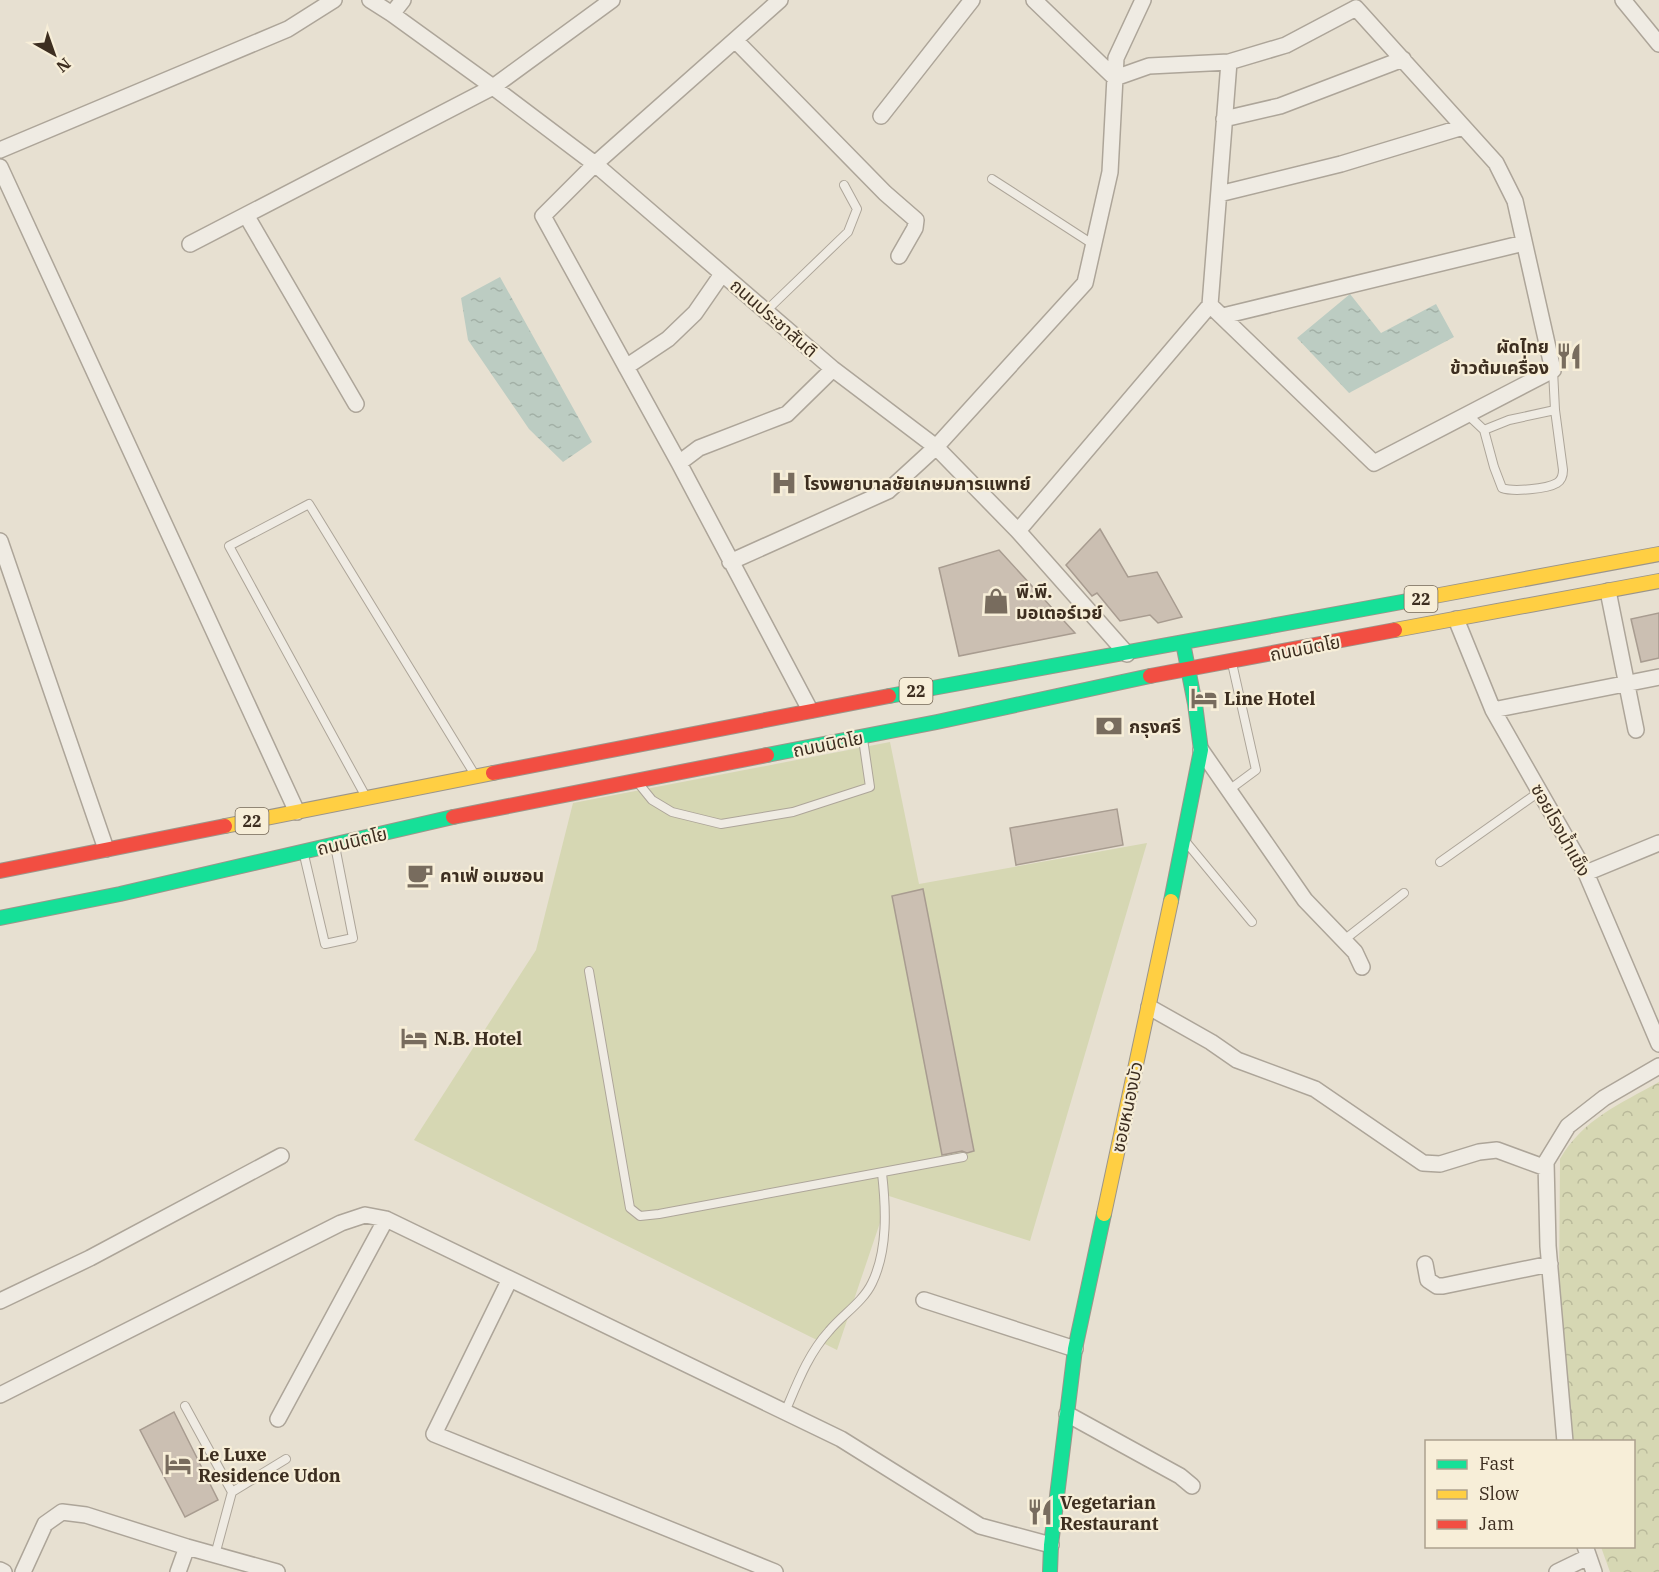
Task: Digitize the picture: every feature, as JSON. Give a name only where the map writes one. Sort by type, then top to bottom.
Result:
[{"type":"main road","name":"ถนนนิตโย","points":[[0,918],[120,894],[489,809],[637,782],[709,749],[810,710],[1127,654],[1659,554]]},
{"type":"main road","name":"ถนนนิตโย","points":[[0,871],[476,776],[709,749],[863,737],[1134,679],[1659,581]]},
{"type":"main road","name":"ซอยหนองบัว","points":[[1050,1572],[1051,1545],[1075,1349],[1149,1007],[1201,750],[1183,643]]},
{"type":"main road","name":"ถนนประชาสันติ","points":[[1127,654],[1134,679]]},
{"type":"street","points":[[0,150],[288,29],[334,0]]},
{"type":"street","name":"ถนนประชาสันติ","points":[[370,0],[493,87],[595,164],[833,369],[936,447],[1018,531],[1127,654]]},
{"type":"street","points":[[392,14],[403,0]]},
{"type":"street","points":[[190,244],[493,87],[612,0]]},
{"type":"street","points":[[780,0],[595,164],[543,216],[679,463],[810,710]]},
{"type":"street","points":[[881,116],[972,0]]},
{"type":"street","points":[[1034,0],[1115,78]]},
{"type":"street","points":[[730,562],[888,491],[936,447],[1085,283],[1110,172],[1116,58],[1143,0]]},
{"type":"street","points":[[1628,2],[1659,44]]},
{"type":"street","points":[[1115,78],[1149,66],[1229,62],[1286,45],[1353,4],[1496,163],[1515,201],[1553,370],[1374,463],[1210,305]]},
{"type":"street","points":[[735,40],[885,193],[916,220],[915,228],[899,256]]},
{"type":"street","points":[[1224,119],[1280,106],[1403,59]]},
{"type":"street","points":[[1018,531],[1210,305],[1229,62]]},
{"type":"street","points":[[1219,194],[1341,164],[1463,127]]},
{"type":"street","points":[[0,167],[297,812]]},
{"type":"street","points":[[246,215],[356,404]]},
{"type":"street","points":[[1222,316],[1524,243]]},
{"type":"street","points":[[626,367],[668,339],[695,313],[722,274]]},
{"type":"street","points":[[679,463],[699,448],[787,414],[833,369]]},
{"type":"street","points":[[0,541],[106,849]]},
{"type":"street","points":[[1608,591],[1636,730]]},
{"type":"street","name":"ซอยโรงน้ำแข็ง","points":[[1456,619],[1493,710],[1586,873],[1659,1044]]},
{"type":"street","points":[[1493,710],[1659,677]]},
{"type":"street","points":[[1201,750],[1305,900],[1355,952],[1362,967]]},
{"type":"street","points":[[1586,873],[1659,843]]},
{"type":"street","points":[[1149,1007],[1211,1042],[1237,1060],[1316,1089],[1423,1163],[1440,1164],[1479,1152],[1497,1150],[1546,1168]]},
{"type":"street","points":[[1565,1440],[1550,1264],[1546,1162],[1568,1126],[1604,1098],[1659,1066]]},
{"type":"street","points":[[0,1301],[90,1258],[281,1156]]},
{"type":"street","points":[[0,1395],[341,1223],[365,1215],[386,1219],[841,1439],[980,1526],[1051,1545]]},
{"type":"street","points":[[278,1419],[386,1219]]},
{"type":"street","points":[[1425,1264],[1428,1280],[1437,1286],[1443,1286],[1550,1264]]},
{"type":"street","points":[[510,1279],[434,1434],[775,1572]]},
{"type":"street","points":[[924,1300],[1075,1349]]},
{"type":"street","points":[[1067,1414],[1180,1476],[1192,1486]]},
{"type":"street","points":[[23,1572],[45,1524],[62,1512],[86,1515],[277,1572]]},
{"type":"street","points":[[178,1572],[187,1547]]},
{"type":"street","points":[[1557,1572],[1587,1552],[1594,1572]]},
{"type":"street","points":[[0,1570],[4,1572]]},
{"type":"lane","points":[[992,179],[1094,245]]},
{"type":"lane","points":[[766,311],[848,231],[857,209],[844,185]]},
{"type":"lane","points":[[1467,414],[1484,430],[1502,488],[1509,491],[1547,487],[1557,483],[1562,478],[1563,470],[1555,410],[1553,370]]},
{"type":"lane","points":[[1484,430],[1509,420],[1555,410]]},
{"type":"lane","points":[[367,798],[230,546],[309,504],[476,776]]},
{"type":"lane","points":[[1228,790],[1256,770],[1231,662]]},
{"type":"lane","points":[[637,782],[652,800],[672,812],[721,824],[793,812],[870,787],[863,737]]},
{"type":"lane","points":[[1440,862],[1539,792]]},
{"type":"lane","points":[[1184,838],[1252,922]]},
{"type":"lane","points":[[303,852],[325,944],[353,938],[335,845]]},
{"type":"lane","points":[[1344,940],[1404,893]]},
{"type":"lane","points":[[589,970],[630,1208],[640,1216],[963,1158]]},
{"type":"lane","points":[[785,1412],[812,1353],[827,1332],[872,1284],[880,1261],[885,1228],[882,1173]]},
{"type":"lane","points":[[185,1406],[232,1491],[215,1555]]},
{"type":"lane","points":[[232,1491],[286,1460]]},
{"type":"green space","points":[[890,742],[919,884],[1147,843],[1030,1241],[889,1196],[837,1350],[414,1140],[536,950],[573,803]]},
{"type":"green space","points":[[1659,1082],[1659,1572],[1610,1572],[1601,1548],[1635,1548],[1635,1440],[1572,1440],[1559,1289],[1560,1159],[1580,1133],[1617,1105]]},
{"type":"water","points":[[500,277],[592,442],[563,462],[529,429],[468,340],[461,298]]},
{"type":"water","points":[[1350,294],[1381,333],[1436,304],[1454,337],[1349,393],[1297,338]]},
{"type":"building","name":"พี.พี. มอเตอร์เวย์","points":[[1100,529],[1128,577],[1157,572],[1182,617],[1158,623],[1150,615],[1120,621],[1097,593],[1092,596],[1066,565]]},
{"type":"building","name":"พี.พี. มอเตอร์เวย์","points":[[999,550],[1075,633],[959,656],[939,568]]},
{"type":"building","points":[[1659,613],[1659,658],[1641,662],[1631,619]]},
{"type":"building","points":[[1117,809],[1123,845],[1016,865],[1010,828]]},
{"type":"building","points":[[923,889],[974,1151],[967,1153],[962,1151],[942,1155],[892,896]]},
{"type":"building","points":[[174,1412],[218,1500],[185,1517],[140,1430]]},
{"type":"traffic: fast","points":[[889,696],[1429,597]]},
{"type":"traffic: fast","points":[[1171,901],[1201,750],[1183,643]]},
{"type":"traffic: fast","points":[[767,755],[937,722],[1150,676]]},
{"type":"traffic: fast","points":[[0,918],[120,894],[453,817]]},
{"type":"traffic: fast","points":[[1050,1572],[1051,1545],[1075,1349],[1104,1214]]},
{"type":"traffic: slow","points":[[1429,597],[1659,554]]},
{"type":"traffic: slow","points":[[1395,630],[1659,581]]},
{"type":"traffic: slow","points":[[225,826],[493,773]]},
{"type":"traffic: slow","points":[[1104,1214],[1171,901]]},
{"type":"traffic: jam","points":[[1150,676],[1395,630]]},
{"type":"traffic: jam","points":[[493,773],[889,696]]},
{"type":"traffic: jam","points":[[453,817],[767,755]]},
{"type":"traffic: jam","points":[[0,871],[225,826]]},
{"type":"place","name":"ผัดไทย ข้าวต้มเครื่อง","points":[[1569,356]]},
{"type":"place","name":"โรงพยาบาลชัยเกษมการแพทย์","points":[[784,483]]},
{"type":"place","name":"พี.พี. มอเตอร์เวย์","points":[[996,601]]},
{"type":"place","name":"Line Hotel","points":[[1204,698]]},
{"type":"place","name":"กรุงศรี","points":[[1109,726]]},
{"type":"place","name":"คาเฟ่ อเมซอน","points":[[420,875]]},
{"type":"place","name":"N.B. Hotel","points":[[414,1038]]},
{"type":"place","name":"Le Luxe Residence Udon","points":[[178,1464]]},
{"type":"place","name":"Vegetarian Restaurant","points":[[1040,1512]]}]
